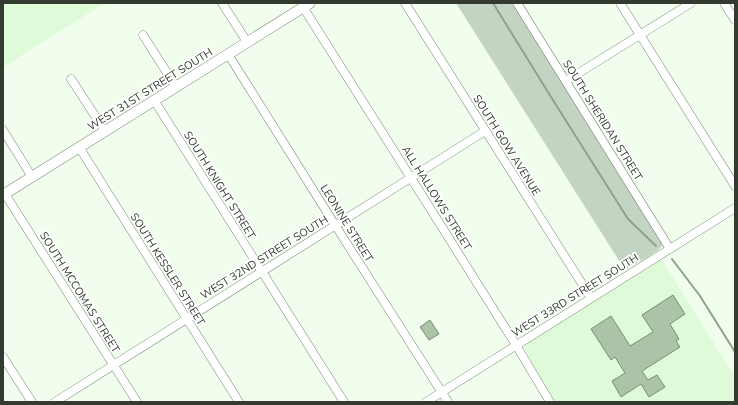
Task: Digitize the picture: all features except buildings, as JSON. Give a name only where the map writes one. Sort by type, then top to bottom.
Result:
[{"type":"street","points":[[222,3],[247,42]]},
{"type":"street","name":"SOUTH GOW AVENUE","points":[[405,3],[591,298]]},
{"type":"street","name":"SOUTH SHERIDAN STREET","points":[[517,3],[670,248]]},
{"type":"street","points":[[620,3],[735,186]]},
{"type":"street","points":[[566,81],[690,3]]},
{"type":"street","points":[[724,3],[735,20]]},
{"type":"street","name":"WEST 31ST STREET SOUTH","points":[[4,194],[306,5]]},
{"type":"street","name":"ALL HALLOWS STREET","points":[[306,5],[550,402]]},
{"type":"street","points":[[143,34],[176,87]]},
{"type":"street","name":"LEONINE STREET","points":[[228,54],[448,402]]},
{"type":"street","points":[[72,80],[105,131]]},
{"type":"street","name":"SOUTH KNIGHT STREET","points":[[154,100],[344,402]]},
{"type":"street","points":[[3,130],[32,177]]},
{"type":"street","name":"WEST 32ND STREET SOUTH","points":[[55,402],[486,131]]},
{"type":"street","name":"SOUTH KESSLER STREET","points":[[79,147],[186,319],[240,402]]},
{"type":"street","name":"SOUTH MCCOMAS STREET","points":[[4,194],[137,402]]},
{"type":"street","name":"WEST 33RD STREET SOUTH","points":[[426,402],[735,208]]},
{"type":"street","points":[[3,356],[32,402]]},
{"type":"shaded area","points":[[3,3],[105,3],[3,67]]},
{"type":"shaded area","points":[[456,3],[512,3],[661,241],[662,246],[659,249],[625,270]]},
{"type":"shaded area","points":[[662,260],[735,377],[735,402],[554,402],[525,349],[526,346],[530,341]]},
{"type":"waterway","points":[[493,3],[628,219],[656,246]]},
{"type":"waterway","points":[[672,259],[700,296],[735,352]]}]
